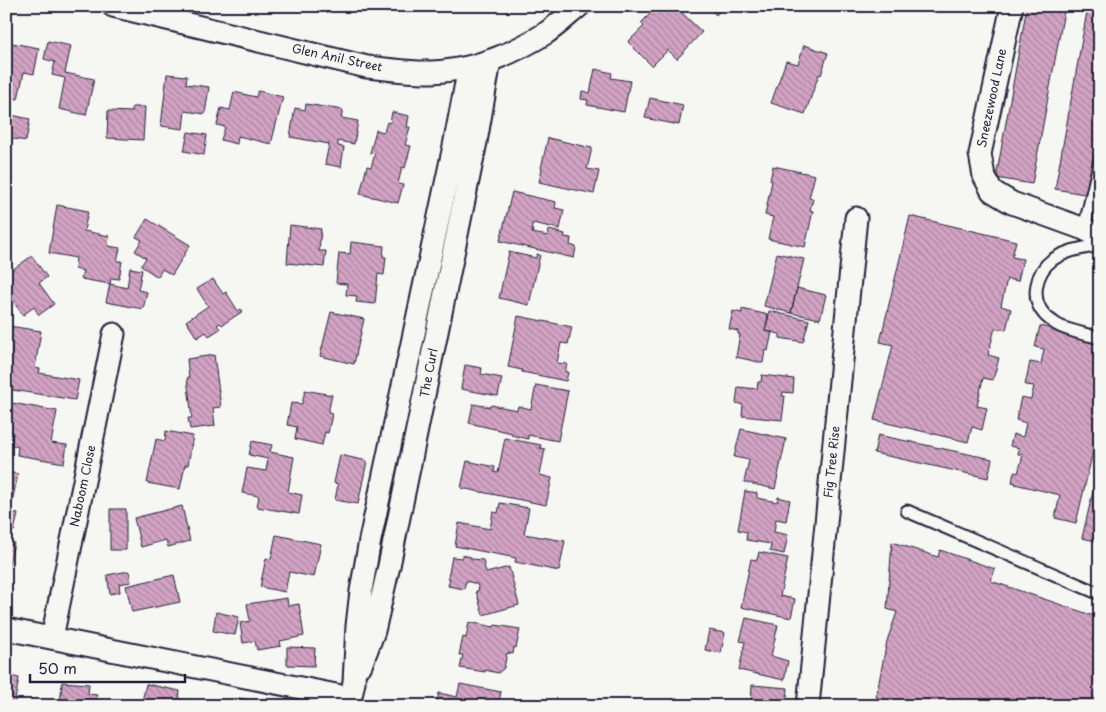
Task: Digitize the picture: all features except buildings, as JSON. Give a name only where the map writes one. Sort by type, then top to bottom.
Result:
[{"type":"street","name":"Glen Anil Street","points":[[113,6],[367,66],[432,72],[469,67],[513,52],[548,32],[579,6]]},
{"type":"street","name":"Sneezewood Lane","points":[[1012,6],[980,154],[984,176],[992,191],[1012,203],[1092,233]]},
{"type":"street","name":"The Curl","points":[[351,695],[374,631],[389,566],[476,142],[490,61]]},
{"type":"street","name":"The Curl","points":[[351,695],[361,591],[370,540],[452,156],[469,67]]},
{"type":"street","name":"Fig Tree Rise","points":[[808,706],[856,218]]},
{"type":"street","name":"Naboom Close","points":[[52,638],[114,334]]},
{"type":"street","points":[[6,629],[351,695]]},
{"type":"lane","points":[[1092,233],[1100,159]]},
{"type":"lane","points":[[1100,245],[1072,250],[1052,260],[1041,272],[1036,287],[1037,302],[1044,314],[1058,325],[1100,338]]},
{"type":"lane","points":[[907,511],[1100,594]]}]
